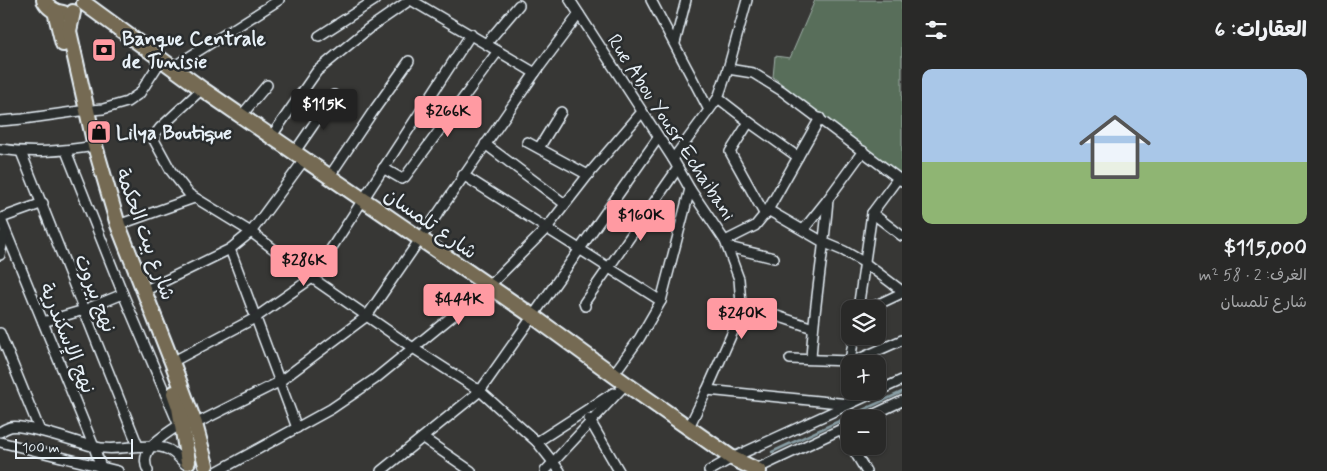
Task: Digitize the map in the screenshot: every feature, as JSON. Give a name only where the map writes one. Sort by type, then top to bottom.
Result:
[{"type":"main road","points":[[44,0],[55,11],[67,13],[81,5]]},
{"type":"main road","name":"شارع بيت الحكمة","points":[[81,5],[69,32],[91,147],[111,226],[179,407],[184,466]]},
{"type":"main road","name":"شارع تلمسان","points":[[81,5],[329,177],[421,238],[732,458],[755,471]]},
{"type":"main road","name":"شارع بيت الحكمة","points":[[55,11],[84,111]]},
{"type":"main road","name":"شارع بيت الحكمة","points":[[91,147],[118,225],[212,469]]},
{"type":"main road","points":[[184,466],[194,461],[212,469]]},
{"type":"street","points":[[0,121],[23,120],[117,106],[134,99],[167,63],[279,0]]},
{"type":"street","points":[[318,36],[375,0]]},
{"type":"street","points":[[271,137],[317,71],[368,29],[410,0],[535,73]]},
{"type":"street","name":"Rue Abou Yousr Echaibani","points":[[570,0],[726,244],[739,279],[741,304],[738,320],[689,427]]},
{"type":"street","points":[[651,0],[709,110]]},
{"type":"street","points":[[674,43],[686,0]]},
{"type":"street","points":[[673,159],[718,98],[747,0]]},
{"type":"street","points":[[486,44],[519,5]]},
{"type":"street","points":[[195,424],[279,382],[367,316],[485,144],[579,14]]},
{"type":"street","points":[[172,362],[255,318],[312,278],[471,34]]},
{"type":"street","points":[[383,168],[402,179],[405,177],[498,51]]},
{"type":"street","points":[[329,177],[410,61]]},
{"type":"street","points":[[728,69],[753,73],[764,79],[820,118],[900,180],[872,212],[859,300]]},
{"type":"street","points":[[241,116],[267,85]]},
{"type":"street","points":[[202,89],[160,128],[154,140],[184,190],[251,232],[312,278],[480,392],[538,442],[560,471]]},
{"type":"street","points":[[144,291],[230,249],[251,232],[299,156],[334,95]]},
{"type":"street","points":[[718,98],[798,156]]},
{"type":"street","points":[[539,148],[561,112]]},
{"type":"street","points":[[212,469],[331,410],[375,379],[488,287],[546,229],[588,174],[642,112]]},
{"type":"street","points":[[726,244],[755,226],[766,213],[820,118]]},
{"type":"street","points":[[749,122],[730,152],[766,213],[804,229],[825,243],[865,263],[902,292],[886,300]]},
{"type":"street","points":[[381,471],[480,392],[658,138]]},
{"type":"street","points":[[527,142],[588,174]]},
{"type":"street","points":[[485,144],[565,204]]},
{"type":"street","points":[[0,149],[22,152],[66,151],[91,147]]},
{"type":"street","points":[[66,151],[123,294],[181,430],[151,446],[145,460],[148,471]]},
{"type":"street","points":[[804,229],[864,151]]},
{"type":"street","name":"نهج بيروت","points":[[22,152],[138,446]]},
{"type":"street","points":[[585,306],[584,303],[678,168]]},
{"type":"street","points":[[464,175],[661,301]]},
{"type":"street","points":[[613,375],[639,339],[661,301],[690,189]]},
{"type":"street","points":[[118,225],[194,198]]},
{"type":"street","points":[[811,359],[813,328],[825,243],[828,199]]},
{"type":"street","name":"نهج الإسكندرية","points":[[43,203],[4,217],[1,220],[94,447],[101,469]]},
{"type":"street","points":[[872,212],[902,236]]},
{"type":"street","points":[[0,255],[5,232]]},
{"type":"street","points":[[726,244],[774,258]]},
{"type":"street","points":[[230,249],[297,428]]},
{"type":"street","points":[[43,322],[84,310],[123,294]]},
{"type":"street","points":[[741,304],[813,328]]},
{"type":"street","points":[[0,333],[40,432]]},
{"type":"street","points":[[873,355],[902,340]]},
{"type":"street","points":[[790,359],[841,361]]},
{"type":"street","points":[[886,386],[902,380]]},
{"type":"street","points":[[538,442],[626,384]]},
{"type":"street","points":[[545,471],[626,384]]},
{"type":"street","points":[[707,390],[850,404]]},
{"type":"street","points":[[709,471],[732,458],[856,400]]},
{"type":"street","points":[[883,410],[902,401]]},
{"type":"street","points":[[584,413],[619,471]]},
{"type":"street","points":[[0,432],[16,426],[94,447],[114,449],[151,446],[170,451],[184,466]]},
{"type":"street","points":[[755,471],[841,429]]},
{"type":"street","points":[[423,438],[471,471]]},
{"type":"street","points":[[0,442],[101,469],[118,471]]},
{"type":"street","points":[[857,455],[866,471]]},
{"type":"green space","points":[[815,0],[902,0],[902,178],[773,77],[775,56],[790,58]]},
{"type":"waterway","points":[[772,452],[902,392]]},
{"type":"place","name":"Banque Centrale de Tunisie","points":[[104,50]]},
{"type":"place","name":"Lilya Boutique","points":[[99,132]]}]
